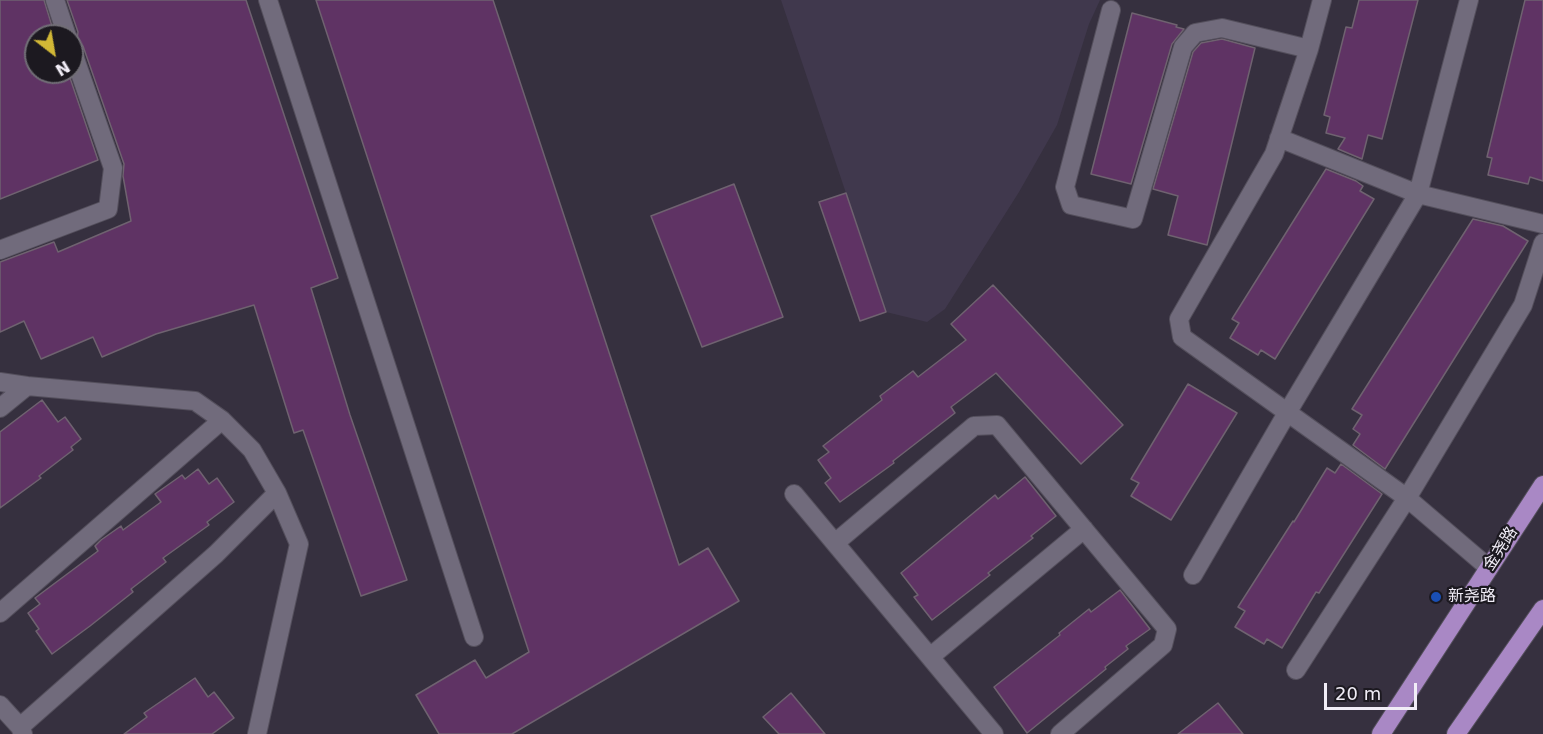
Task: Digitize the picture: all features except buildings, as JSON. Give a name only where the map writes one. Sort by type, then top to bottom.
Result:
[{"type":"main road","name":"金尧路","points":[[1382,734],[1543,485]]},
{"type":"main road","points":[[1456,734],[1543,609]]},
{"type":"street","points":[[55,0],[63,24]]},
{"type":"street","points":[[268,0],[474,637]]},
{"type":"street","points":[[1322,0],[1309,49],[1274,153],[1179,319],[1182,337],[1407,498],[1489,568]]},
{"type":"street","points":[[1193,576],[1418,194],[1469,0]]},
{"type":"street","points":[[1111,10],[1065,187],[1071,205],[1133,219],[1183,47],[1195,33],[1222,28],[1309,49]]},
{"type":"street","points":[[0,250],[108,209],[113,168],[84,84]]},
{"type":"street","points":[[1279,138],[1418,194],[1543,224]]},
{"type":"street","points":[[1296,670],[1407,498],[1523,304],[1543,243]]},
{"type":"street","points":[[0,382],[195,401],[222,420],[252,450],[278,493],[299,544],[257,734]]},
{"type":"street","points":[[0,408],[27,386]]},
{"type":"street","points":[[0,613],[222,420]]},
{"type":"street","points":[[836,543],[974,426],[997,425],[1167,629],[1162,645],[1060,734]]},
{"type":"street","points":[[0,705],[22,730],[216,554],[278,493]]},
{"type":"street","points":[[794,494],[994,734]]},
{"type":"street","points":[[930,657],[1084,529]]},
{"type":"shaded area","points":[[781,0],[1100,0],[1089,24],[1057,125],[1019,192],[945,309],[927,322],[886,312]]},
{"type":"place","name":"新尧路","points":[[1436,597]]}]
